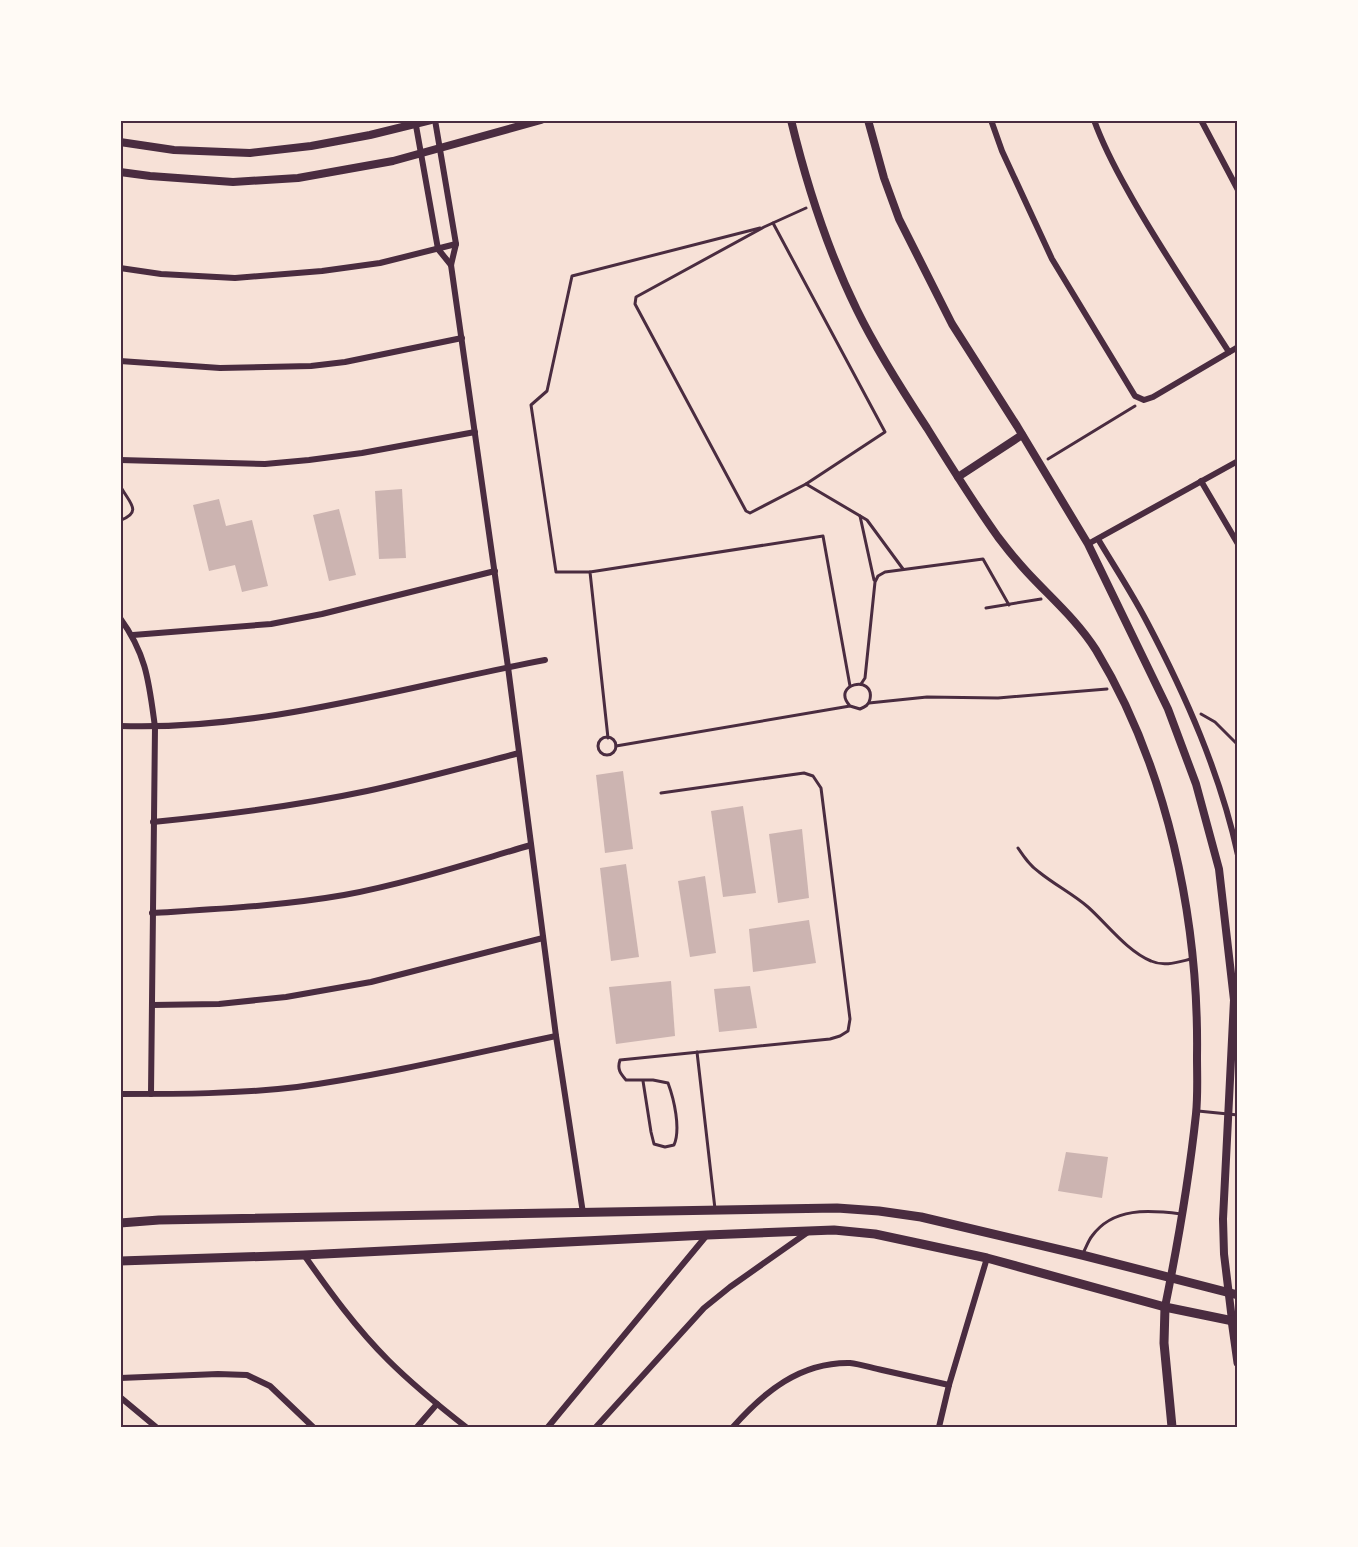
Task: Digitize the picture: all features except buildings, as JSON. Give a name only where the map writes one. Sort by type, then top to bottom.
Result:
[{"type":"main road","points":[[120,1223],[170,1220],[837,1208],[879,1211],[921,1218],[1233,1293]]},
{"type":"main road","points":[[120,1261],[304,1255],[834,1230],[875,1234],[987,1258],[1166,1307],[1235,1321],[1238,1363]]},
{"type":"main road","points":[[1166,1307],[1164,1343],[1172,1427]]},
{"type":"street","points":[[120,142],[174,150],[250,153],[310,146],[370,135],[415,122],[431,120]]},
{"type":"street","points":[[435,120],[456,244],[451,265],[495,571],[556,1036],[583,1214]]},
{"type":"street","points":[[120,171],[150,176],[232,182],[298,178],[393,161],[541,120]]},
{"type":"street","points":[[791,120],[815,204],[835,259],[856,310],[888,368],[999,538],[1027,572],[1077,623],[1094,647],[1134,722],[1151,766],[1175,851],[1192,945],[1197,1021],[1196,1111],[1183,1214],[1166,1307]]},
{"type":"street","points":[[868,120],[884,178],[899,219],[952,324],[1088,544],[1168,709],[1196,784],[1219,869],[1236,996],[1223,1219],[1224,1254],[1233,1293],[1235,1321]]},
{"type":"street","points":[[991,120],[1002,151],[1052,259],[1135,396],[1144,400],[1153,397],[1238,347]]},
{"type":"street","points":[[1094,120],[1098,133],[1144,220],[1229,352]]},
{"type":"street","points":[[1201,120],[1238,190]]},
{"type":"street","points":[[415,122],[438,249],[451,265]]},
{"type":"street","points":[[120,268],[161,274],[235,278],[322,271],[380,263],[456,244]]},
{"type":"street","points":[[120,361],[219,368],[311,366],[345,362],[462,338]]},
{"type":"street","points":[[120,460],[265,464],[362,453],[475,432]]},
{"type":"street","points":[[958,477],[1022,435]]},
{"type":"street","points":[[1088,544],[1238,460]]},
{"type":"street","points":[[1201,481],[1238,544]]},
{"type":"street","points":[[1098,539],[1146,620],[1189,707],[1217,777],[1238,855]]},
{"type":"street","points":[[133,635],[271,624],[322,614],[495,571]]},
{"type":"street","points":[[120,618],[133,635],[144,661],[155,727],[151,1094]]},
{"type":"street","points":[[120,726],[155,727],[215,723],[270,716],[546,660]]},
{"type":"street","points":[[153,822],[222,816],[368,791],[519,753]]},
{"type":"street","points":[[152,913],[254,907],[344,895],[403,882],[531,845]]},
{"type":"street","points":[[152,1005],[219,1004],[286,997],[371,982],[543,938]]},
{"type":"street","points":[[120,1094],[225,1093],[374,1076],[556,1036]]},
{"type":"street","points":[[596,1427],[704,1308],[809,1231]]},
{"type":"street","points":[[548,1427],[707,1235]]},
{"type":"street","points":[[304,1255],[330,1293],[389,1361],[466,1427]]},
{"type":"street","points":[[939,1427],[949,1385],[987,1258]]},
{"type":"street","points":[[733,1427],[770,1390],[801,1372],[827,1365],[852,1363],[949,1385]]},
{"type":"street","points":[[120,1378],[247,1375],[270,1386],[313,1427]]},
{"type":"street","points":[[120,1397],[156,1427]]},
{"type":"street","points":[[417,1427],[437,1404]]},
{"type":"lane","points":[[643,1081],[654,1144],[665,1147],[674,1144],[678,1137],[673,1098],[668,1083],[653,1080],[626,1080],[620,1074],[618,1066],[620,1060],[830,1039],[848,1031],[850,1019],[821,788],[813,776],[804,773],[662,793]]},
{"type":"lane","points":[[1018,848],[1038,872],[1088,907],[1142,957],[1162,964],[1193,958]]},
{"type":"lane","points":[[697,1051],[715,1211]]},
{"type":"lane","points":[[1196,1111],[1238,1115]]},
{"type":"lane","points":[[1082,1255],[1090,1237],[1105,1223],[1118,1217],[1146,1210],[1183,1214]]},
{"type":"path","points":[[773,223],[885,432],[806,484],[750,513],[746,511],[634,304],[636,297],[764,227],[815,204]]},
{"type":"path","points":[[764,227],[572,276],[547,391],[531,405],[556,572],[590,572],[823,537],[850,686]]},
{"type":"path","points":[[1040,464],[1144,400]]},
{"type":"path","points":[[806,484],[867,520],[903,569]]},
{"type":"path","points":[[120,489],[133,506],[133,511],[120,523]]},
{"type":"path","points":[[860,515],[875,582],[866,678],[861,684]]},
{"type":"path","points":[[875,582],[878,576],[885,572],[983,559],[1009,605]]},
{"type":"path","points":[[590,572],[608,738]]},
{"type":"path","points":[[986,608],[1053,597]]},
{"type":"path","points":[[616,746],[850,706],[860,709],[868,703],[870,698],[867,687],[855,683],[846,690],[846,702],[850,706]]},
{"type":"path","points":[[868,703],[927,697],[998,698],[1118,689]]},
{"type":"path","points":[[1189,707],[1215,722],[1238,745]]},
{"type":"path","points":[[608,738],[599,744],[601,752],[610,754],[616,746]]},
{"type":"path","points":[[608,738],[615,742],[616,746]]}]
